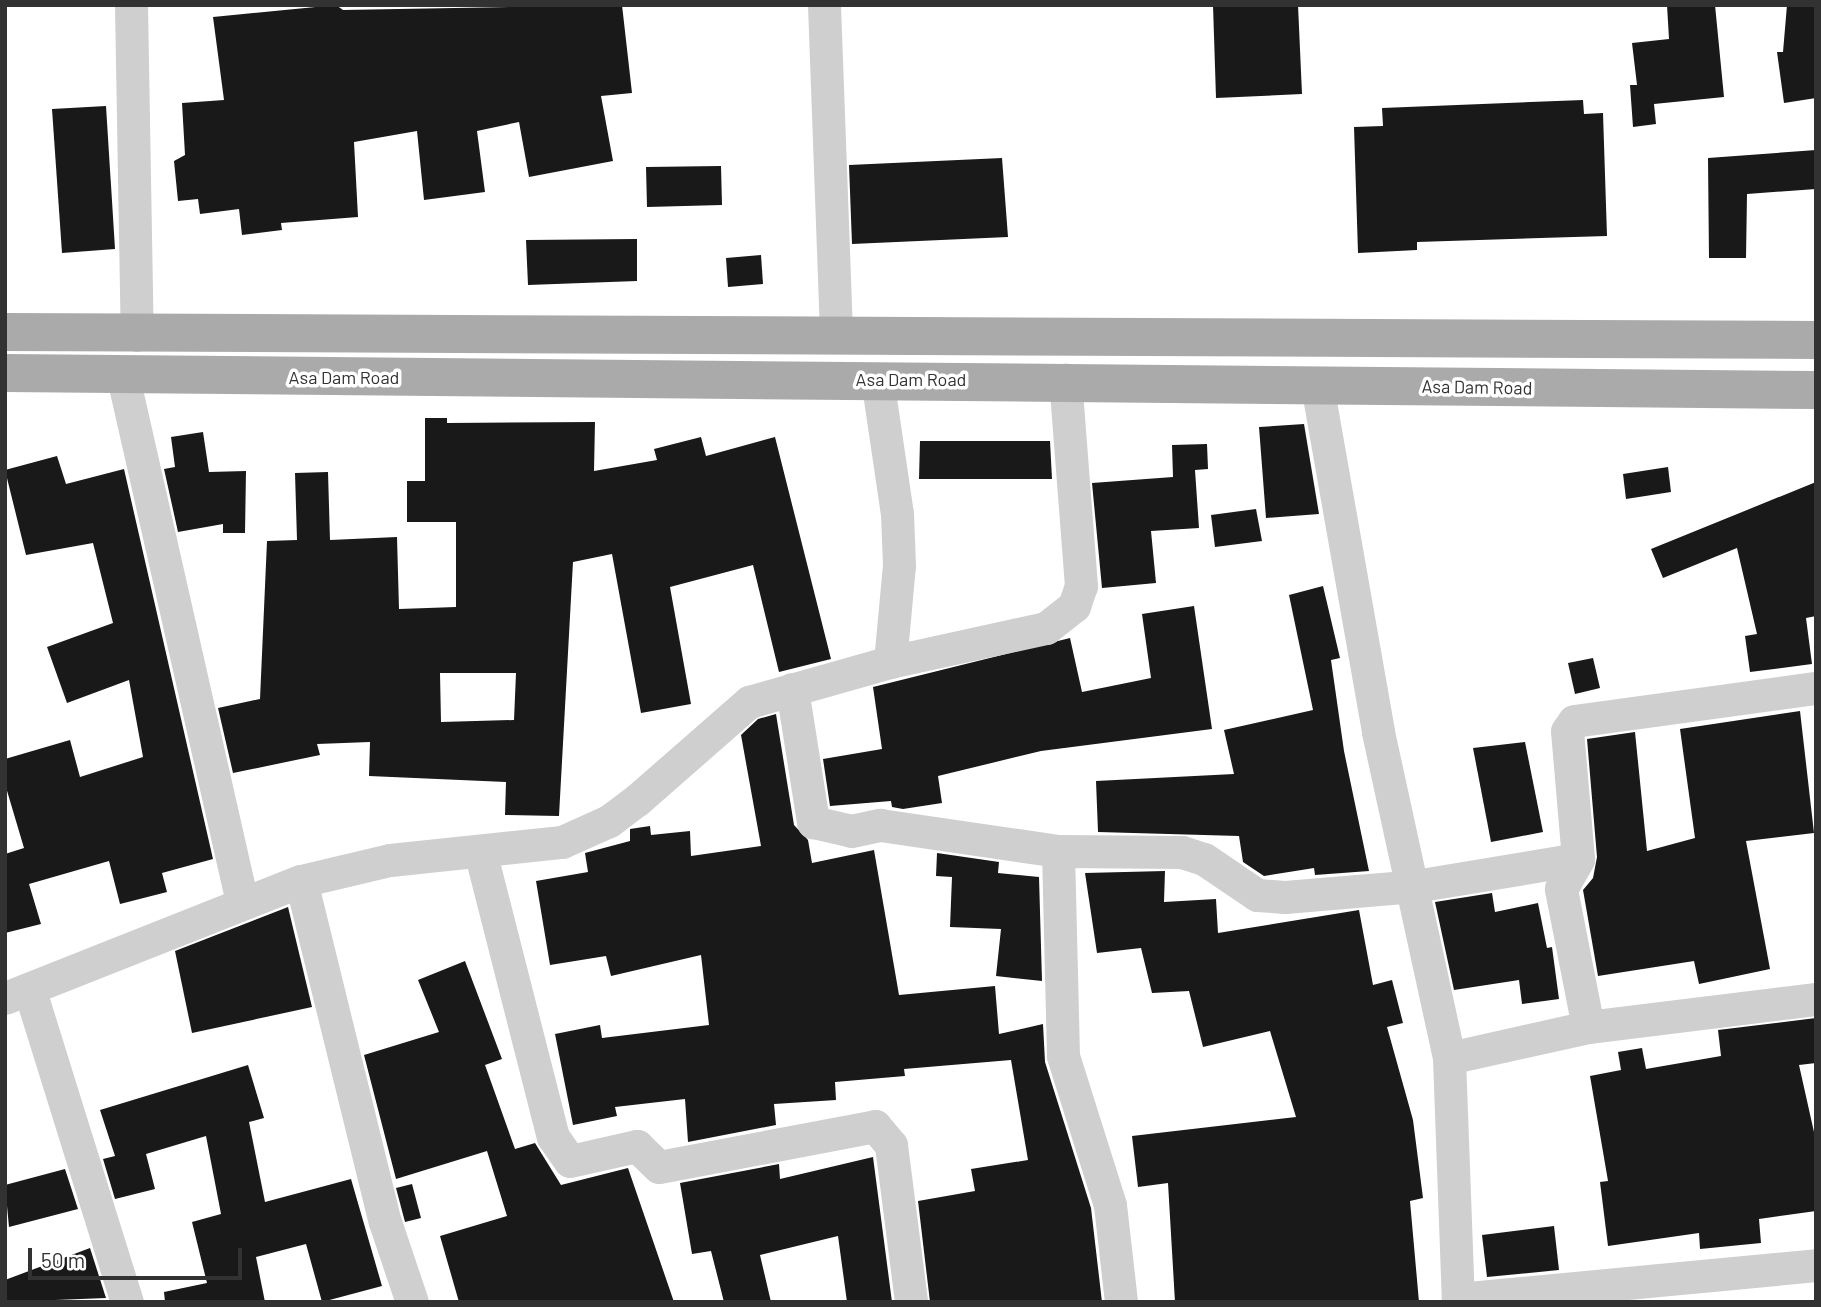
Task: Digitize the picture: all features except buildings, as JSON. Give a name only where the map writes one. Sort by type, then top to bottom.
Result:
[{"type":"main road","points":[[5,332],[137,335],[1816,340]]},
{"type":"main road","name":"Asa Dam Road","points":[[5,373],[123,377],[1065,380],[1816,390]]},
{"type":"street","points":[[131,5],[137,335]]},
{"type":"street","points":[[824,5],[836,335]]},
{"type":"street","points":[[123,377],[242,902]]},
{"type":"street","points":[[877,379],[897,514],[900,565],[890,662]]},
{"type":"street","points":[[127,1302],[17,995],[242,902],[301,881],[390,860],[562,842],[609,821],[730,714],[749,702],[890,662],[1046,628],[1074,606],[1081,586],[1065,380]]},
{"type":"street","points":[[1317,385],[1378,733],[1415,886],[1449,1058],[1458,1301],[1625,1292],[1816,1265]]},
{"type":"street","points":[[1588,1027],[1561,889],[1578,859],[1567,731],[1574,721],[1816,688]]},
{"type":"street","points":[[792,690],[813,822],[851,831],[880,825],[1058,851],[1182,852],[1204,859],[1257,895],[1415,886],[1578,859]]},
{"type":"street","points":[[480,851],[553,1137],[570,1161],[638,1146],[659,1167],[875,1126],[891,1145],[911,1302]]},
{"type":"street","points":[[1058,851],[1063,1056],[1110,1205],[1121,1302]]},
{"type":"street","points":[[301,881],[385,1222],[412,1302]]},
{"type":"street","points":[[1449,1058],[1588,1027],[1816,999]]}]
